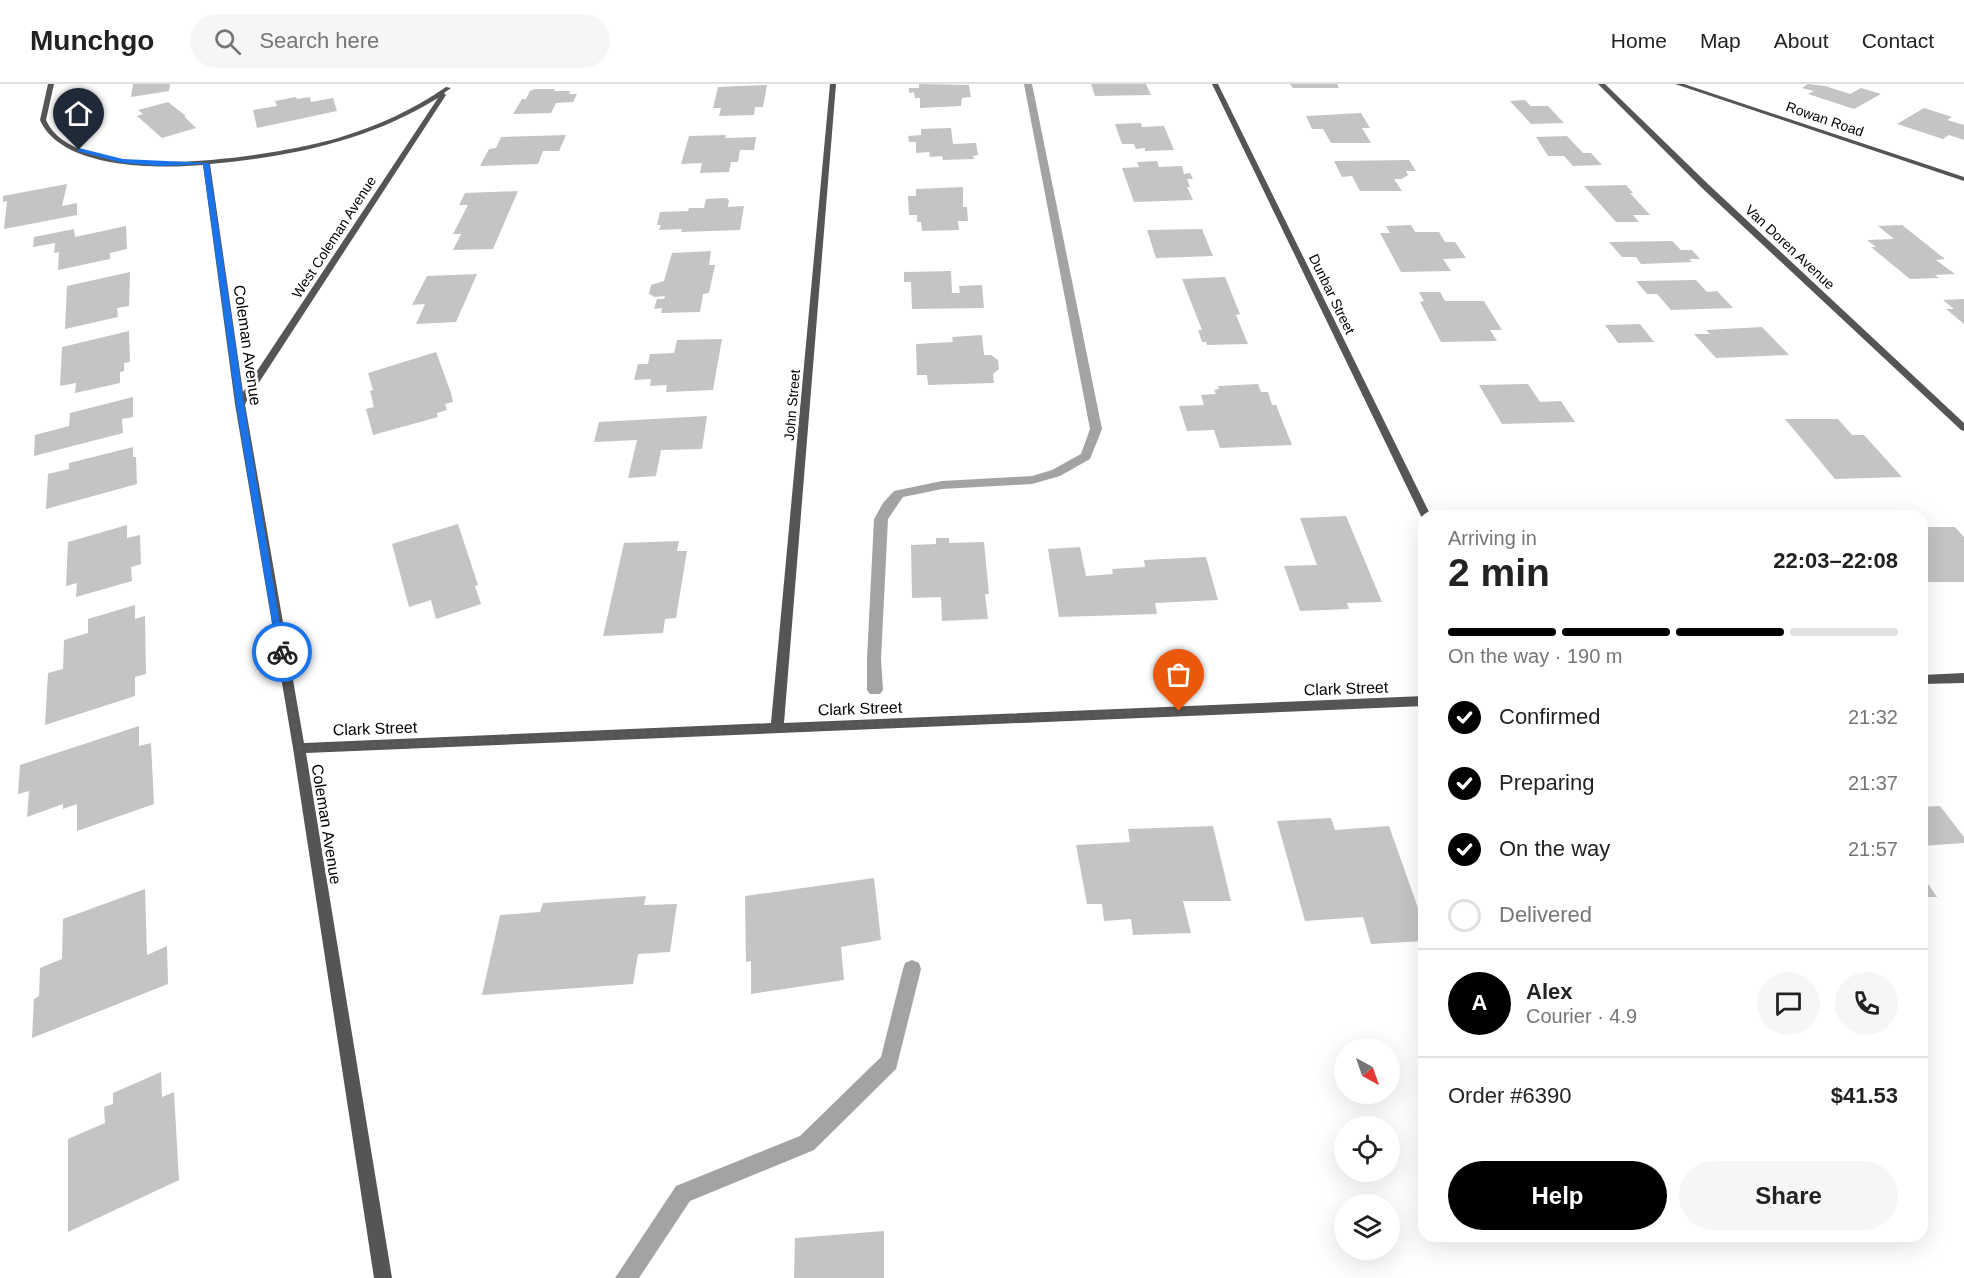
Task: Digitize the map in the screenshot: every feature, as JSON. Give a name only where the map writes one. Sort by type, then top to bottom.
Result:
[{"type":"street","points":[[51,84],[43,120],[50,134],[66,146],[91,155],[123,161],[162,164],[206,163],[252,158],[340,139],[413,111],[449,86]]},
{"type":"street","name":"John Street","points":[[777,728],[833,84]]},
{"type":"street","name":"Dunbar Street","points":[[1215,84],[1423,510]]},
{"type":"street","name":"Van Doren Avenue","points":[[1601,84],[1705,186],[1964,428]]},
{"type":"street","name":"Rowan Road","points":[[1678,84],[1964,179]]},
{"type":"street","name":"West Coleman Avenue","points":[[240,404],[449,86]]},
{"type":"street","name":"Coleman Avenue","points":[[206,163],[240,404],[299,748],[383,1278]]},
{"type":"street","points":[[1928,680],[1964,678]]},
{"type":"street","name":"Clark Street","points":[[299,748],[1418,701]]},
{"type":"building","points":[[133,84],[170,84],[169,91],[131,97]]},
{"type":"building","points":[[919,84],[969,85],[971,97],[962,98],[961,106],[920,108],[920,98],[915,98],[914,92],[909,93],[909,88],[919,88]]},
{"type":"building","points":[[1091,84],[1146,84],[1151,95],[1095,96]]},
{"type":"building","points":[[1290,84],[1337,84],[1339,88],[1293,88]]},
{"type":"building","points":[[1808,84],[1825,86],[1850,94],[1861,88],[1881,94],[1854,109],[1808,94],[1814,91],[1802,88]]},
{"type":"building","points":[[767,85],[763,107],[755,107],[754,115],[719,116],[721,108],[713,108],[718,87]]},
{"type":"building","points":[[555,89],[554,91],[570,91],[569,94],[577,94],[573,102],[556,103],[551,113],[513,114],[522,99],[526,99],[530,91]]},
{"type":"building","points":[[296,97],[297,99],[310,97],[311,102],[333,98],[337,111],[257,128],[253,110],[277,106],[275,101]]},
{"type":"building","points":[[1525,100],[1531,106],[1548,106],[1564,123],[1531,124],[1510,101]]},
{"type":"building","points":[[168,102],[186,116],[184,116],[196,128],[162,138],[137,116],[143,114],[138,110]]},
{"type":"building","points":[[1924,108],[1952,117],[1947,120],[1964,125],[1964,140],[1949,135],[1943,139],[1897,124]]},
{"type":"building","points":[[1361,113],[1370,128],[1362,128],[1371,143],[1331,143],[1323,129],[1312,129],[1306,116]]},
{"type":"building","points":[[1141,123],[1142,127],[1164,126],[1174,150],[1145,151],[1145,148],[1136,149],[1134,144],[1122,144],[1115,124]]},
{"type":"building","points":[[951,128],[953,144],[976,143],[978,155],[973,156],[974,159],[943,160],[942,156],[930,157],[929,152],[916,153],[916,142],[909,142],[908,136],[921,135],[921,129]]},
{"type":"building","points":[[566,135],[559,151],[543,151],[538,164],[480,166],[489,149],[496,148],[501,137]]},
{"type":"building","points":[[726,135],[725,138],[756,137],[754,150],[740,150],[738,162],[731,162],[729,172],[700,173],[702,163],[681,164],[689,136]]},
{"type":"building","points":[[1567,136],[1583,153],[1591,153],[1602,165],[1573,166],[1564,156],[1548,156],[1536,137]]},
{"type":"building","points":[[1409,160],[1416,171],[1406,171],[1408,175],[1402,179],[1394,179],[1402,191],[1360,191],[1352,176],[1342,177],[1334,161]]},
{"type":"building","points":[[1157,161],[1159,167],[1182,166],[1184,174],[1190,173],[1193,179],[1187,179],[1190,187],[1187,187],[1193,200],[1134,202],[1122,168],[1139,167],[1137,162]]},
{"type":"building","points":[[67,184],[62,206],[77,203],[77,215],[4,229],[7,201],[3,202],[3,196]]},
{"type":"building","points":[[1626,185],[1633,193],[1630,193],[1650,215],[1633,215],[1639,222],[1616,222],[1584,186]]},
{"type":"building","points":[[963,187],[963,207],[967,207],[968,221],[958,221],[959,230],[922,231],[921,222],[917,222],[917,215],[909,215],[908,196],[916,196],[916,189]]},
{"type":"building","points":[[518,191],[493,249],[453,250],[461,234],[453,234],[468,205],[459,205],[465,193]]},
{"type":"building","points":[[726,198],[729,200],[728,207],[744,206],[740,230],[681,232],[682,229],[659,230],[661,225],[657,225],[660,212],[704,208],[706,199]]},
{"type":"building","points":[[1411,225],[1415,232],[1439,232],[1445,242],[1455,242],[1466,258],[1443,259],[1451,271],[1401,272],[1380,233],[1390,233],[1386,226]]},
{"type":"building","points":[[1902,225],[1945,259],[1936,260],[1955,274],[1935,275],[1939,278],[1910,279],[1871,247],[1876,247],[1867,240],[1894,239],[1878,226]]},
{"type":"building","points":[[126,226],[127,249],[110,253],[110,259],[58,270],[59,252],[54,253],[55,243],[33,247],[34,237],[74,229],[75,237]]},
{"type":"building","points":[[1202,229],[1213,256],[1156,258],[1147,230]]},
{"type":"building","points":[[1672,241],[1681,250],[1692,250],[1700,259],[1689,259],[1692,262],[1641,264],[1636,257],[1622,257],[1609,242]]},
{"type":"building","points":[[711,251],[709,265],[715,265],[709,293],[703,294],[700,312],[661,313],[662,308],[654,309],[657,299],[664,299],[665,296],[655,297],[649,294],[651,285],[664,281],[672,253]]},
{"type":"building","points":[[951,271],[952,293],[960,293],[959,286],[982,285],[984,308],[912,309],[911,282],[904,282],[904,272]]},
{"type":"building","points":[[130,272],[129,306],[117,308],[118,317],[65,329],[67,286]]},
{"type":"building","points":[[477,274],[456,322],[416,324],[425,304],[412,305],[427,276]]},
{"type":"building","points":[[1225,277],[1240,314],[1236,315],[1248,344],[1207,345],[1206,342],[1202,342],[1198,330],[1202,330],[1182,279]]},
{"type":"building","points":[[1696,280],[1707,292],[1717,291],[1733,308],[1671,310],[1657,294],[1647,294],[1636,281]]},
{"type":"building","points":[[1419,292],[1440,292],[1445,301],[1484,301],[1502,330],[1490,330],[1497,341],[1441,342],[1420,302],[1424,301]]},
{"type":"building","points":[[1964,299],[1964,324],[1946,309],[1954,309],[1943,300]]},
{"type":"building","points":[[1640,324],[1654,342],[1618,343],[1605,325]]},
{"type":"building","points":[[1762,327],[1789,355],[1716,358],[1694,334],[1710,334],[1706,330]]},
{"type":"building","points":[[129,331],[130,362],[124,363],[124,371],[120,372],[120,383],[75,393],[76,383],[60,386],[62,347]]},
{"type":"building","points":[[982,335],[984,355],[991,355],[998,360],[999,369],[993,374],[994,383],[928,385],[927,375],[917,375],[916,344],[953,342],[952,337]]},
{"type":"building","points":[[722,339],[713,390],[666,392],[667,385],[650,386],[651,379],[634,380],[638,364],[648,364],[650,354],[674,353],[677,340]]},
{"type":"building","points":[[436,352],[453,402],[445,404],[447,410],[437,413],[438,417],[373,435],[366,409],[374,407],[370,391],[373,390],[368,373]]},
{"type":"building","points":[[1258,384],[1261,392],[1268,392],[1272,405],[1276,405],[1292,445],[1220,448],[1214,430],[1187,431],[1179,406],[1204,405],[1201,395],[1216,394],[1214,390],[1219,389],[1218,386]]},
{"type":"building","points":[[1528,384],[1540,402],[1561,401],[1575,422],[1502,424],[1479,385]]},
{"type":"building","points":[[133,397],[133,417],[122,419],[123,433],[34,456],[35,435],[69,426],[70,413]]},
{"type":"building","points":[[707,416],[702,449],[661,450],[656,476],[628,478],[637,440],[594,442],[599,422]]},
{"type":"building","points":[[1785,419],[1838,419],[1852,435],[1864,435],[1902,477],[1835,479]]},
{"type":"building","points":[[133,447],[133,457],[136,457],[137,484],[46,509],[48,474],[69,469],[69,463]]},
{"type":"building","points":[[1346,516],[1382,602],[1347,603],[1349,609],[1300,611],[1284,566],[1317,565],[1300,518]]},
{"type":"building","points":[[458,524],[478,585],[475,586],[481,604],[436,619],[431,600],[409,607],[392,544]]},
{"type":"building","points":[[127,525],[127,538],[140,535],[141,564],[131,567],[132,581],[76,597],[77,583],[66,586],[68,542]]},
{"type":"building","points":[[1928,527],[1955,527],[1964,537],[1964,582],[1928,582]]},
{"type":"building","points":[[936,538],[949,538],[949,543],[984,542],[989,594],[985,594],[988,619],[942,621],[941,597],[912,598],[911,545],[936,544]]},
{"type":"building","points":[[679,541],[677,551],[687,551],[676,618],[665,619],[663,633],[603,636],[624,543]]},
{"type":"building","points":[[1080,547],[1086,576],[1113,574],[1112,569],[1145,567],[1144,560],[1206,557],[1218,600],[1155,603],[1157,614],[1059,617],[1048,549]]},
{"type":"building","points":[[135,605],[135,619],[145,616],[146,674],[135,677],[135,696],[45,725],[48,673],[63,669],[64,640],[88,633],[88,619]]},
{"type":"building","points":[[139,726],[139,746],[151,743],[154,804],[77,831],[77,804],[63,809],[63,804],[27,817],[29,791],[18,794],[20,765]]},
{"type":"building","points":[[1940,806],[1964,837],[1964,843],[1928,846],[1928,807]]},
{"type":"building","points":[[1331,818],[1335,830],[1389,826],[1418,908],[1418,941],[1371,944],[1363,917],[1305,921],[1277,821]]},
{"type":"building","points":[[1213,826],[1231,901],[1183,901],[1191,933],[1133,935],[1131,919],[1104,921],[1102,904],[1087,904],[1076,845],[1130,842],[1128,829]]},
{"type":"building","points":[[874,878],[881,940],[841,947],[844,980],[751,994],[751,961],[746,962],[745,896]]},
{"type":"building","points":[[1928,884],[1937,897],[1928,897]]},
{"type":"building","points":[[145,889],[147,955],[167,946],[168,984],[32,1038],[34,999],[39,996],[40,968],[62,959],[63,919]]},
{"type":"building","points":[[646,896],[644,905],[677,904],[670,952],[638,954],[633,984],[482,995],[500,915],[540,912],[543,903]]},
{"type":"building","points":[[161,1072],[162,1097],[174,1092],[179,1180],[68,1232],[68,1139],[105,1123],[104,1107],[113,1104],[113,1093]]},
{"type":"building","points":[[884,1231],[884,1278],[794,1278],[795,1238]]},
{"type":"waterway","points":[[875,690],[874,659],[881,519],[888,506],[899,494],[942,485],[1032,480],[1056,473],[1086,456],[1096,429],[1028,84]]},
{"type":"waterway","points":[[626,1278],[683,1193],[807,1143],[889,1062],[912,969]]},
{"type":"way so far","points":[[282,652],[299,748],[1179,711]]},
{"type":"route","points":[[79,150],[91,155],[123,161],[162,164],[206,163],[240,404],[282,652]]}]
